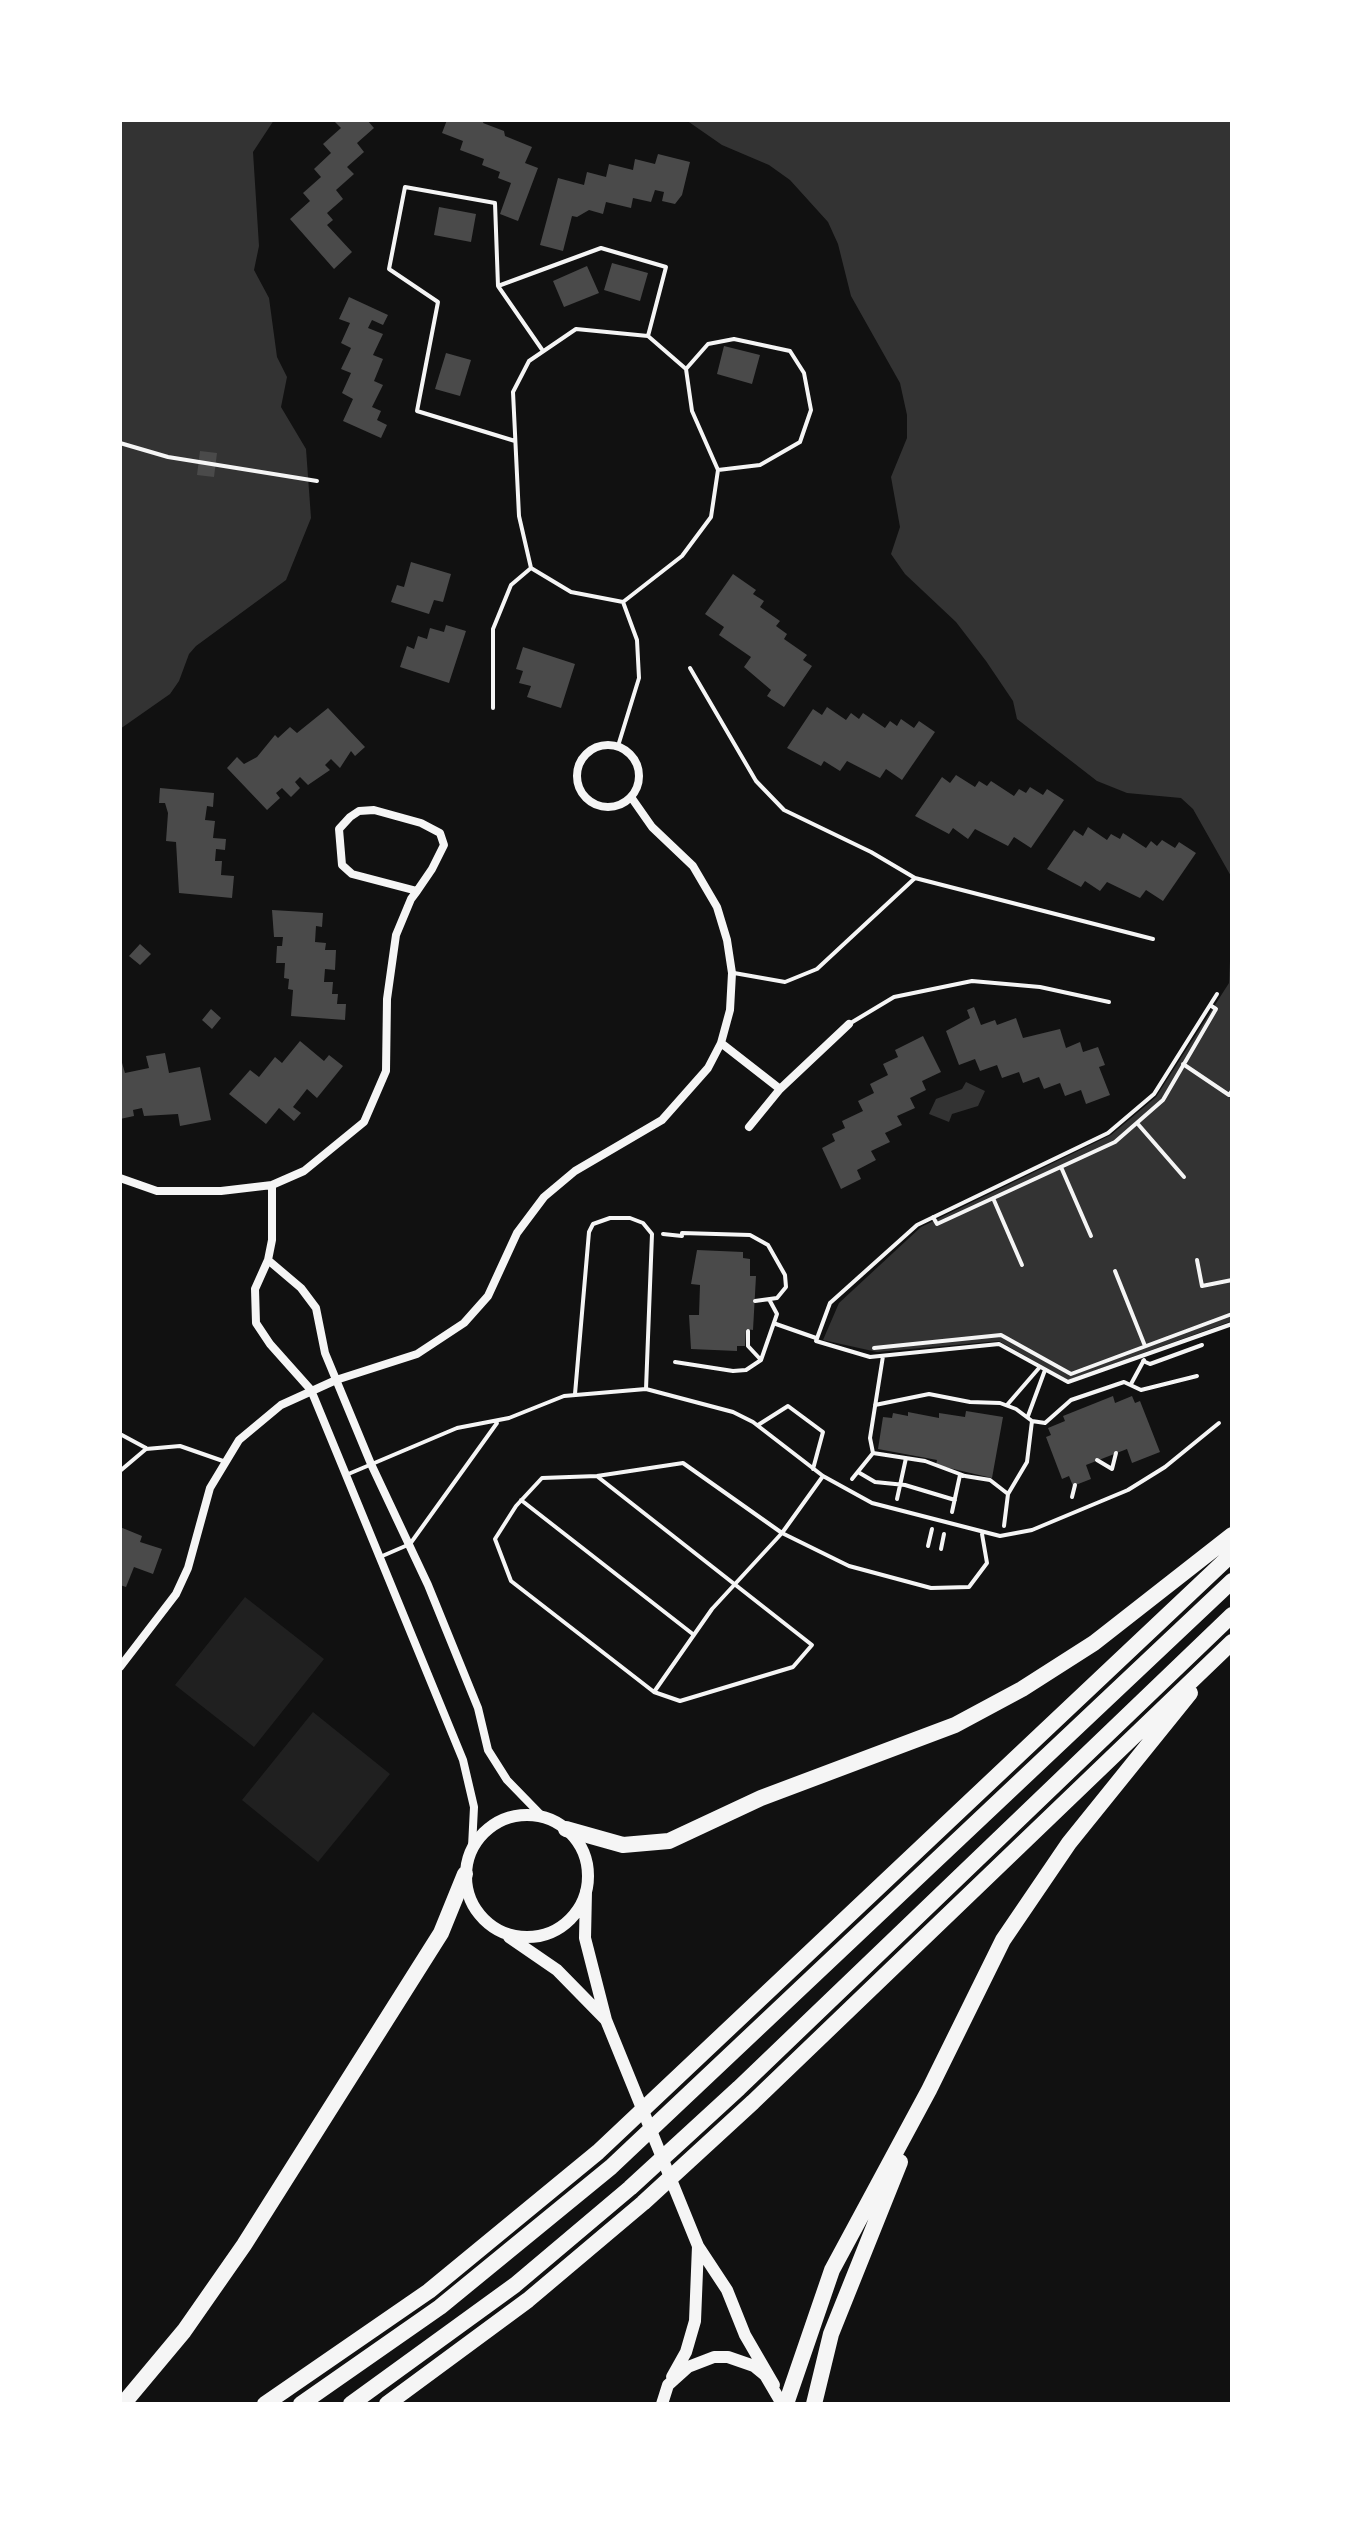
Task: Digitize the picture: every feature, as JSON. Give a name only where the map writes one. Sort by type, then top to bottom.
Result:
[{"type":"highway","points":[[566,1829],[623,1845],[669,1841],[761,1798],[955,1725],[1022,1689],[1094,1643],[1232,1535]]},
{"type":"highway","points":[[265,2404],[429,2291],[598,2152],[1232,1554]]},
{"type":"highway","points":[[301,2404],[440,2307],[611,2167],[1232,1581]]},
{"type":"highway","points":[[351,2404],[515,2285],[630,2188],[750,2078],[1232,1615]]},
{"type":"highway","points":[[784,2404],[832,2270],[929,2090],[985,1974],[1023,1907],[1095,1809],[1232,1642]]},
{"type":"highway","points":[[387,2404],[528,2300],[686,2164],[1232,1642]]},
{"type":"highway","points":[[123,2404],[184,2331],[244,2245],[441,1933],[465,1874]]},
{"type":"highway","points":[[814,2404],[841,2307],[929,2090]]},
{"type":"main road","points":[[606,2020],[547,1962],[498,1930],[477,1912],[466,1887],[465,1874],[472,1847],[489,1826],[501,1819],[528,1814],[542,1816],[566,1829],[576,1839],[587,1864],[585,1938],[606,2020],[698,2246],[727,2290],[745,2335],[784,2404]]},
{"type":"main road","points":[[498,1930],[525,1937],[552,1932],[574,1916],[586,1891]]},
{"type":"main road","points":[[662,2404],[668,2385],[686,2352],[695,2321],[698,2246]]},
{"type":"main road","points":[[668,2385],[700,2361],[728,2357],[754,2366],[774,2385]]},
{"type":"street","points":[[607,744],[618,746],[635,760],[638,770],[636,789],[631,797],[614,807],[594,804],[586,799],[576,781],[580,760],[587,752],[607,744]]},
{"type":"street","points":[[120,1667],[176,1594],[188,1568],[210,1488],[223,1461],[257,1422],[311,1390],[417,1354],[464,1323],[488,1296],[517,1233],[544,1197],[575,1171],[662,1120],[695,1087],[721,1043],[730,1010],[732,973],[727,940],[706,885],[680,852],[652,827],[631,797]]},
{"type":"street","points":[[120,1178],[157,1191],[221,1191],[272,1185],[304,1171],[335,1149],[364,1122],[373,1109],[386,1071],[387,999],[396,935],[444,845],[440,833],[421,823],[374,810],[359,811],[350,817],[339,829],[342,865],[352,874],[417,891]]},
{"type":"street","points":[[749,1127],[780,1089],[849,1024]]},
{"type":"street","points":[[721,1043],[780,1089]]},
{"type":"street","points":[[272,1185],[268,1260],[255,1289],[256,1323],[311,1390],[380,1557],[468,1777],[474,1807],[472,1847]]},
{"type":"street","points":[[268,1260],[301,1288],[316,1308],[325,1353],[371,1464],[410,1544],[478,1708],[488,1750],[507,1780],[542,1816]]},
{"type":"lane","points":[[515,441],[417,411],[438,302],[389,269],[405,187],[495,203],[498,286],[543,351]]},
{"type":"lane","points":[[498,286],[601,248],[666,267],[648,336]]},
{"type":"lane","points":[[576,329],[648,336],[686,369],[692,411],[718,470],[711,517],[682,556],[623,602],[571,592],[531,568],[519,516],[513,392],[529,361],[576,329]]},
{"type":"lane","points":[[686,369],[708,344],[734,339],[790,351],[804,373],[811,410],[800,442],[760,465],[718,470]]},
{"type":"lane","points":[[493,708],[493,629],[511,585],[531,568]]},
{"type":"lane","points":[[618,746],[639,678],[637,640],[623,602]]},
{"type":"lane","points":[[690,668],[756,781],[784,810],[871,852],[915,878],[1153,939]]},
{"type":"lane","points":[[732,973],[785,982],[817,969],[915,878]]},
{"type":"lane","points":[[849,1024],[894,997],[972,981],[1040,987],[1109,1002]]},
{"type":"lane","points":[[575,1394],[589,1232],[593,1224],[610,1218],[630,1218],[643,1223],[652,1234],[646,1389]]},
{"type":"lane","points":[[346,1475],[457,1428],[498,1422],[575,1394],[646,1389],[714,1404],[755,1424],[823,1476],[872,1503],[982,1534],[1000,1536],[1032,1530],[1128,1490],[1165,1467],[1219,1423]]},
{"type":"lane","points":[[755,1424],[788,1406],[823,1432],[813,1469]]},
{"type":"lane","points":[[380,1557],[410,1544],[498,1422]]},
{"type":"lane","points":[[120,1434],[146,1449],[180,1446],[223,1461]]},
{"type":"lane","points":[[120,1471],[146,1449]]},
{"type":"lane","points":[[597,1476],[812,1645],[793,1667],[680,1701],[654,1692],[511,1581],[495,1539],[521,1500],[542,1478],[597,1476],[683,1463],[782,1533],[849,1566],[931,1588],[969,1587],[987,1563],[982,1534]]},
{"type":"lane","points":[[654,1692],[694,1635],[734,1584],[782,1533],[823,1476]]},
{"type":"lane","points":[[521,1500],[694,1635]]},
{"type":"path","points":[[120,443],[168,457],[317,481]]},
{"type":"path","points":[[816,1338],[830,1303],[917,1225],[1108,1133],[1154,1094],[1217,994]]},
{"type":"path","points":[[933,1217],[937,1224],[1115,1142],[1163,1100],[1216,1009],[1210,1005]]},
{"type":"path","points":[[1183,1064],[1229,1095],[1232,1091]]},
{"type":"path","points":[[1137,1123],[1184,1177]]},
{"type":"path","points":[[1061,1167],[1091,1236]]},
{"type":"path","points":[[993,1198],[1022,1265]]},
{"type":"path","points":[[652,1234],[760,1238],[768,1245],[786,1282],[782,1295],[770,1301],[755,1301]]},
{"type":"path","points":[[1197,1260],[1202,1286],[1232,1280]]},
{"type":"path","points":[[1115,1271],[1145,1346]]},
{"type":"path","points":[[675,1362],[733,1371],[746,1370],[761,1359],[776,1324],[777,1309],[770,1301]]},
{"type":"path","points":[[874,1348],[1001,1335],[1071,1374],[1232,1314]]},
{"type":"path","points":[[776,1324],[870,1357],[999,1344],[1068,1382],[1232,1324]]},
{"type":"path","points":[[748,1331],[748,1346],[761,1359]]},
{"type":"path","points":[[1143,1361],[1150,1364],[1202,1345]]},
{"type":"path","points":[[1035,1354],[1077,1379]]},
{"type":"path","points":[[1130,1385],[1146,1354]]},
{"type":"path","points":[[852,1479],[873,1453],[870,1438],[883,1356]]},
{"type":"path","points":[[1007,1405],[1043,1368]]},
{"type":"path","points":[[1004,1528],[1008,1494],[1027,1462],[1030,1419],[1043,1368]]},
{"type":"path","points":[[875,1405],[921,1394],[1007,1405],[1030,1419],[1045,1423],[1071,1400],[1124,1382],[1141,1390],[1197,1376]]},
{"type":"path","points":[[873,1453],[925,1461],[979,1478]]},
{"type":"path","points":[[1112,1469],[1116,1453]]},
{"type":"path","points":[[897,1499],[904,1458],[920,1461]]},
{"type":"path","points":[[1097,1460],[1112,1469],[1117,1481]]},
{"type":"path","points":[[858,1472],[875,1482],[900,1484],[954,1503],[960,1475],[993,1481],[1008,1494]]},
{"type":"path","points":[[1072,1497],[1075,1485]]},
{"type":"path","points":[[928,1546],[932,1529],[945,1532],[941,1549]]},
{"type":"shaded area","points":[[120,120],[274,120],[253,152],[259,246],[254,270],[269,298],[277,357],[287,377],[281,407],[306,449],[311,518],[286,580],[196,646],[170,694],[120,729]]},
{"type":"shaded area","points":[[686,120],[1232,120],[1232,878],[1193,809],[1181,798],[1127,793],[1097,781],[1017,719],[1013,701],[956,622],[905,574],[891,554],[900,527],[891,477],[907,438],[907,415],[900,383],[851,296],[838,244],[828,222],[790,180],[769,165],[722,145]]},
{"type":"shaded area","points":[[1232,916],[1232,1321],[1068,1380],[999,1341],[877,1352],[823,1340],[839,1303],[921,1227],[1111,1135],[1156,1097],[1229,983]]},
{"type":"shaded area","points":[[966,1082],[985,1091],[978,1106],[952,1114],[949,1122],[929,1114],[936,1099],[962,1089]]},
{"type":"shaded area","points":[[245,1597],[324,1659],[254,1747],[175,1685]]},
{"type":"shaded area","points":[[313,1712],[390,1774],[318,1862],[242,1800]]},
{"type":"building","points":[[333,120],[367,120],[374,128],[357,143],[364,152],[347,167],[354,174],[336,190],[343,199],[327,213],[333,220],[327,225],[352,252],[334,269],[290,219],[310,201],[303,193],[321,177],[314,169],[331,153],[323,144],[341,128]]},
{"type":"building","points":[[447,120],[484,120],[483,123],[504,131],[505,136],[532,147],[525,163],[538,168],[518,221],[500,214],[511,183],[498,178],[500,172],[482,165],[484,159],[460,150],[463,141],[442,133]]},
{"type":"building","points":[[658,154],[690,162],[682,195],[675,204],[662,201],[664,192],[655,190],[651,202],[633,198],[631,208],[606,202],[603,214],[589,210],[577,217],[572,216],[563,251],[540,245],[558,178],[584,185],[587,172],[606,177],[609,164],[633,170],[635,159],[655,164]]},
{"type":"building","points":[[439,207],[476,214],[471,242],[434,235]]},
{"type":"building","points":[[612,263],[648,273],[640,301],[604,290]]},
{"type":"building","points":[[587,266],[599,293],[564,307],[553,281]]},
{"type":"building","points":[[349,297],[388,315],[383,325],[372,320],[368,328],[383,334],[373,355],[383,359],[374,381],[383,385],[372,407],[381,411],[377,420],[387,425],[381,438],[343,421],[353,399],[342,393],[351,373],[341,369],[351,348],[341,343],[350,323],[339,319]]},
{"type":"building","points":[[724,346],[760,355],[752,384],[717,374]]},
{"type":"building","points":[[446,353],[471,360],[460,396],[435,389]]},
{"type":"building","points":[[200,451],[217,453],[214,477],[197,475]]},
{"type":"building","points":[[411,562],[451,574],[443,602],[434,600],[429,614],[391,602],[397,585],[404,587]]},
{"type":"building","points":[[733,574],[756,590],[753,594],[764,601],[760,607],[780,621],[776,626],[787,634],[784,639],[807,655],[803,660],[812,666],[784,707],[767,696],[771,690],[744,667],[751,657],[719,635],[724,627],[705,614]]},
{"type":"building","points":[[446,625],[466,631],[449,683],[400,667],[407,646],[414,649],[418,636],[427,639],[430,628],[444,632]]},
{"type":"building","points":[[523,647],[575,664],[561,708],[527,697],[531,686],[519,683],[523,671],[516,669]]},
{"type":"building","points":[[827,707],[846,720],[851,713],[859,719],[863,713],[885,728],[890,721],[897,726],[901,719],[914,728],[919,721],[935,732],[902,780],[886,769],[880,778],[847,761],[840,771],[824,761],[821,766],[787,748],[813,709],[822,715]]},
{"type":"building","points":[[328,708],[365,747],[355,756],[351,751],[340,768],[331,759],[325,765],[330,770],[308,785],[300,777],[295,782],[300,788],[291,797],[282,788],[276,793],[280,798],[267,810],[227,768],[237,757],[244,764],[257,757],[275,735],[278,738],[290,727],[297,733]]},
{"type":"building","points":[[956,775],[975,787],[979,781],[987,786],[991,781],[1014,796],[1019,789],[1026,793],[1030,787],[1043,795],[1047,789],[1064,800],[1031,848],[1014,837],[1008,846],[975,829],[968,839],[953,828],[949,834],[915,816],[942,777],[950,783]]},
{"type":"building","points":[[160,788],[214,793],[213,807],[207,806],[205,820],[215,821],[213,838],[226,839],[225,850],[216,849],[215,861],[222,861],[221,875],[234,876],[232,898],[179,893],[176,842],[166,841],[168,813],[165,803],[159,803]]},
{"type":"building","points":[[1088,827],[1107,840],[1111,834],[1120,839],[1123,833],[1146,848],[1151,841],[1157,846],[1162,840],[1175,848],[1179,842],[1196,853],[1163,901],[1146,890],[1140,898],[1107,882],[1100,891],[1085,881],[1081,887],[1047,869],[1074,830],[1083,836]]},
{"type":"building","points":[[272,910],[323,913],[322,927],[316,926],[315,942],[326,943],[325,950],[336,950],[335,970],[325,969],[324,982],[333,982],[332,994],[338,994],[337,1004],[346,1004],[345,1020],[291,1016],[293,990],[288,989],[289,979],[284,978],[285,963],[276,963],[277,946],[282,946],[283,937],[274,937]]},
{"type":"building","points":[[140,944],[151,954],[140,965],[129,956]]},
{"type":"building","points":[[974,1007],[981,1025],[995,1020],[997,1025],[1016,1018],[1023,1038],[1060,1029],[1066,1048],[1080,1042],[1083,1052],[1098,1047],[1105,1065],[1099,1067],[1110,1095],[1086,1104],[1081,1090],[1065,1096],[1060,1083],[1044,1089],[1039,1077],[1023,1083],[1019,1072],[1002,1078],[997,1065],[980,1071],[975,1059],[959,1065],[946,1031],[970,1018],[967,1010]]},
{"type":"building","points":[[211,1009],[221,1018],[212,1029],[202,1020]]},
{"type":"building","points":[[923,1036],[941,1072],[922,1081],[926,1090],[910,1098],[915,1108],[897,1116],[902,1125],[885,1133],[890,1142],[871,1151],[876,1160],[857,1170],[861,1179],[841,1189],[822,1148],[835,1141],[832,1134],[845,1128],[842,1121],[863,1111],[858,1101],[874,1093],[870,1084],[888,1075],[883,1064],[898,1057],[895,1050]]},
{"type":"building","points":[[300,1041],[324,1061],[329,1055],[343,1066],[317,1098],[307,1089],[293,1107],[301,1113],[294,1121],[279,1108],[266,1124],[229,1094],[250,1070],[259,1077],[275,1057],[282,1063]]},
{"type":"building","points":[[165,1053],[169,1073],[200,1067],[211,1120],[180,1126],[178,1114],[144,1116],[142,1108],[133,1110],[134,1116],[120,1119],[120,1056],[125,1073],[149,1068],[146,1056]]},
{"type":"building","points":[[697,1250],[743,1252],[743,1258],[750,1259],[750,1276],[756,1276],[753,1330],[746,1329],[745,1346],[737,1346],[737,1351],[691,1349],[689,1315],[699,1315],[700,1285],[691,1284]]},
{"type":"building","points":[[1113,1396],[1115,1403],[1132,1396],[1135,1403],[1140,1401],[1160,1452],[1132,1463],[1127,1449],[1086,1465],[1091,1479],[1073,1486],[1069,1476],[1062,1479],[1046,1437],[1051,1435],[1048,1428],[1065,1421],[1063,1416]]},
{"type":"building","points":[[966,1411],[1003,1417],[992,1478],[936,1465],[937,1460],[878,1449],[883,1417],[892,1418],[893,1413],[908,1416],[908,1412],[939,1418],[939,1413],[965,1417]]},
{"type":"building","points":[[120,1527],[142,1536],[140,1542],[162,1549],[153,1574],[134,1567],[126,1587],[120,1585]]}]
